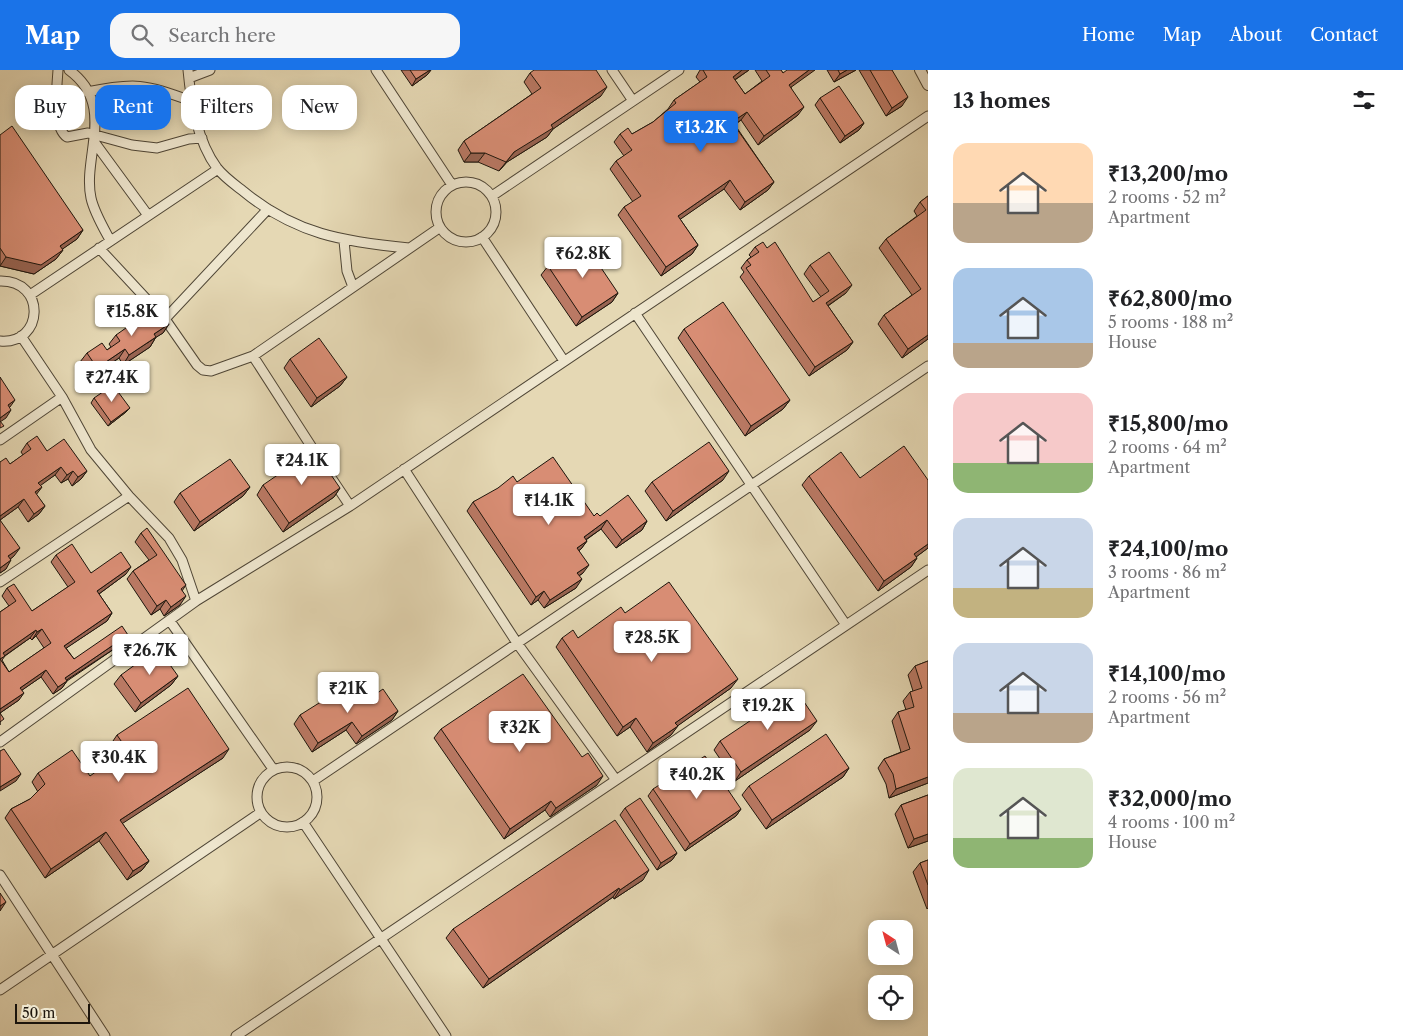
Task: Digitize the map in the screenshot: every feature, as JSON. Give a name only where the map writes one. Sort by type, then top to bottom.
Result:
[{"type":"street","points":[[58,70],[57,108],[61,132],[71,138],[88,132],[95,139],[147,214]]},
{"type":"street","points":[[69,70],[78,77],[93,107],[95,139],[89,184],[91,198],[110,240]]},
{"type":"street","points":[[188,74],[210,70]]},
{"type":"street","points":[[376,70],[452,185]]},
{"type":"street","points":[[612,70],[633,101]]},
{"type":"street","points":[[492,196],[679,70]]},
{"type":"street","points":[[920,70],[928,85]]},
{"type":"street","points":[[87,92],[135,84],[156,88],[181,97]]},
{"type":"street","points":[[0,742],[196,601],[350,506],[928,116]]},
{"type":"street","points":[[200,130],[218,169],[254,200],[268,209],[318,234],[344,241],[410,248]]},
{"type":"street","points":[[95,139],[157,148],[189,138],[202,138]]},
{"type":"street","points":[[30,295],[147,214],[218,169]]},
{"type":"street","points":[[473,182],[485,188],[492,196],[496,209],[495,221],[490,232],[469,243],[456,242],[446,236],[439,228],[435,216],[436,203],[442,193],[452,185],[473,182]]},
{"type":"street","points":[[164,319],[268,209]]},
{"type":"street","points":[[99,248],[164,319],[203,370],[212,371],[253,356],[439,228]]},
{"type":"street","points":[[482,237],[564,361]]},
{"type":"street","points":[[344,241],[346,271],[353,287]]},
{"type":"street","points":[[0,281],[12,281],[23,287],[30,295],[35,307],[34,320],[28,330],[21,336],[8,342],[0,341]]},
{"type":"street","points":[[635,313],[846,625]]},
{"type":"street","points":[[21,336],[62,397],[91,450],[129,496],[169,538],[182,560],[196,601]]},
{"type":"street","points":[[253,356],[323,464]]},
{"type":"street","points":[[313,781],[928,366]]},
{"type":"street","points":[[0,440],[62,397]]},
{"type":"street","points":[[404,469],[517,643],[616,780]]},
{"type":"street","points":[[328,473],[350,506]]},
{"type":"street","points":[[0,582],[129,496]]},
{"type":"street","points":[[236,1036],[928,570]]},
{"type":"street","points":[[170,621],[274,769]]},
{"type":"street","points":[[283,766],[294,767],[306,773],[313,781],[317,794],[316,806],[311,816],[304,822],[290,828],[278,826],[268,821],[260,813],[256,801],[257,788],[263,778],[274,769],[283,766]]},
{"type":"street","points":[[0,990],[260,813]]},
{"type":"street","points":[[304,822],[446,1036]]},
{"type":"street","points":[[0,875],[106,1036]]},
{"type":"building","points":[[410,70],[430,70],[416,79]]},
{"type":"building","points":[[534,70],[596,70],[607,87],[551,125],[553,128],[514,152],[506,162],[485,153],[471,153],[464,141],[541,88],[530,73]]},
{"type":"building","points":[[703,70],[742,70],[733,77],[745,94],[770,76],[766,70],[781,70],[783,73],[787,70],[809,70],[789,85],[804,107],[764,136],[747,112],[732,122],[774,182],[745,202],[730,180],[678,216],[698,245],[666,267],[624,207],[641,196],[616,161],[632,150],[620,134],[628,128],[632,134],[653,122],[676,103],[674,100],[707,77]]},
{"type":"building","points":[[838,70],[847,70],[840,74]]},
{"type":"building","points":[[870,70],[892,70],[908,97],[892,108]]},
{"type":"building","points":[[839,86],[864,123],[845,136],[820,98]]},
{"type":"building","points":[[12,126],[83,230],[60,246],[63,250],[41,265],[6,257],[0,248],[0,135]]},
{"type":"building","points":[[928,196],[928,335],[908,349],[884,315],[921,289],[886,239],[926,210],[920,202]]},
{"type":"building","points":[[583,241],[618,293],[582,317],[548,266]]},
{"type":"building","points":[[763,242],[767,248],[775,242],[813,302],[829,291],[810,265],[829,252],[852,285],[826,303],[853,342],[815,367],[746,268],[751,265],[747,260],[759,252],[755,247]]},
{"type":"building","points":[[723,302],[790,400],[751,426],[684,329]]},
{"type":"building","points":[[157,306],[169,324],[154,334],[156,337],[129,355],[125,349],[97,368],[87,353],[102,343],[107,350],[120,341],[116,335]]},
{"type":"building","points":[[319,338],[347,377],[317,398],[290,359]]},
{"type":"building","points":[[0,377],[15,400],[8,405],[11,410],[0,418]]},
{"type":"building","points":[[113,385],[130,408],[111,422],[94,398]]},
{"type":"building","points":[[37,436],[47,451],[64,439],[87,471],[78,477],[73,471],[67,475],[61,467],[38,483],[42,487],[35,492],[45,506],[34,514],[24,499],[0,516],[0,462],[6,458],[10,464],[31,449],[27,443]]},
{"type":"building","points":[[709,442],[729,471],[673,511],[652,482]]},
{"type":"building","points":[[904,446],[928,480],[928,544],[914,554],[917,558],[884,581],[809,476],[841,452],[860,478]]},
{"type":"building","points":[[314,450],[340,488],[289,523],[263,485]]},
{"type":"building","points":[[553,457],[594,516],[597,513],[600,516],[628,495],[647,521],[622,540],[607,520],[584,537],[587,541],[577,548],[589,565],[577,573],[582,579],[550,600],[544,591],[536,597],[473,502],[498,488],[513,476],[517,482]]},
{"type":"building","points":[[230,459],[250,487],[200,522],[180,493]]},
{"type":"building","points":[[0,520],[20,548],[8,556],[11,560],[0,568]]},
{"type":"building","points":[[147,528],[186,585],[181,589],[186,596],[171,607],[166,600],[157,606],[133,571],[157,555],[141,533]]},
{"type":"building","points":[[72,544],[91,573],[121,552],[131,567],[97,591],[112,613],[64,646],[74,659],[122,626],[128,635],[65,678],[67,681],[58,687],[46,670],[20,688],[24,693],[0,709],[0,659],[0,612],[16,601],[7,588],[14,584],[32,611],[75,582],[56,555]],"holes":[[[42,629],[51,643],[9,672],[0,659],[5,656],[3,653],[36,630],[37,632]]]},
{"type":"building","points":[[669,582],[738,679],[675,723],[678,726],[653,743],[636,718],[623,727],[562,638],[573,630],[578,638],[621,607],[625,613]]},
{"type":"building","points":[[158,648],[178,676],[141,703],[121,675]]},
{"type":"building","points":[[928,661],[928,777],[896,789],[893,774],[884,759],[910,749],[898,712],[914,707],[910,692],[922,688],[915,666]]},
{"type":"building","points":[[523,674],[582,757],[588,753],[603,776],[556,808],[551,801],[510,829],[441,729]]},
{"type":"building","points":[[188,688],[229,749],[120,820],[149,861],[133,871],[106,832],[51,869],[11,809],[30,799],[45,784],[38,773],[72,750],[90,776],[101,768],[103,772],[130,754],[117,735]]},
{"type":"building","points":[[352,688],[360,699],[364,696],[367,700],[383,689],[398,711],[362,736],[352,722],[318,743],[300,715],[327,698],[330,702]]},
{"type":"building","points":[[796,690],[817,721],[741,772],[720,741]]},
{"type":"building","points":[[0,713],[4,719],[0,722]]},
{"type":"building","points":[[826,734],[849,768],[772,820],[749,786]]},
{"type":"building","points":[[4,749],[21,774],[0,787],[0,751]]},
{"type":"building","points":[[705,756],[741,809],[690,844],[653,789]]},
{"type":"building","points":[[928,795],[928,834],[914,839],[901,805]]},
{"type":"building","points":[[640,798],[677,853],[661,863],[625,808]]},
{"type":"building","points":[[615,820],[649,870],[620,890],[619,888],[489,979],[453,929]]},
{"type":"building","points":[[928,860],[928,885],[920,863]]},
{"type":"building","points":[[0,893],[6,902],[0,906]]}]
